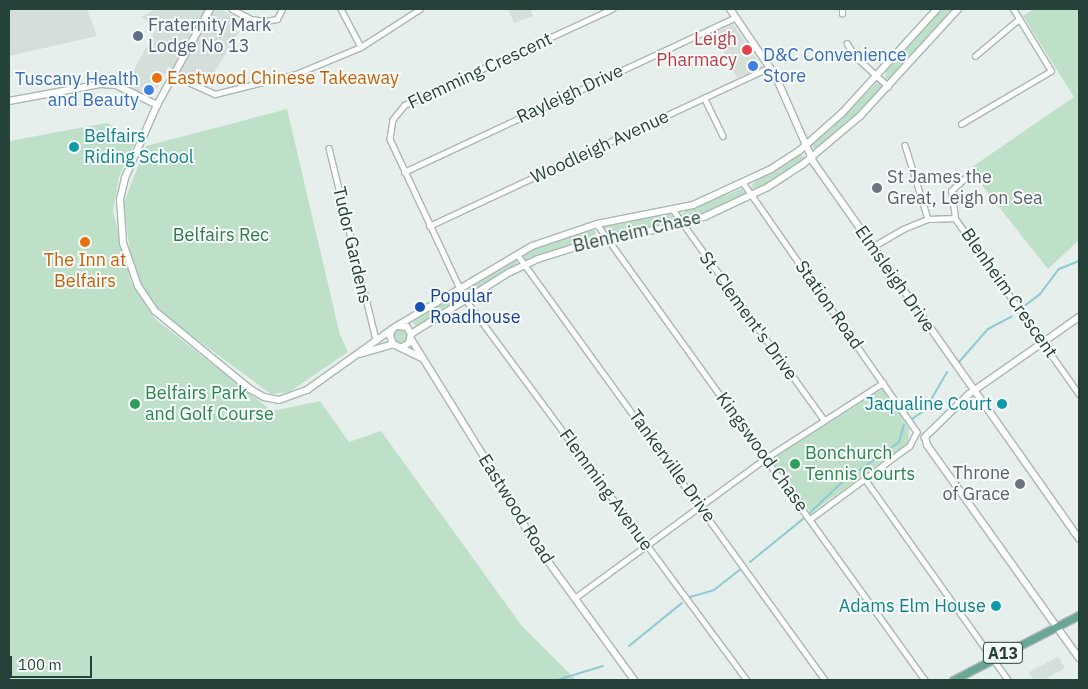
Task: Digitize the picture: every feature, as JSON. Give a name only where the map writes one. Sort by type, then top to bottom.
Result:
[{"type":"main road","name":"A13","points":[[953,680],[1079,615]]},
{"type":"street","points":[[232,9],[251,19],[265,21],[277,19],[282,9]]},
{"type":"street","points":[[342,9],[361,47]]},
{"type":"street","points":[[173,75],[208,93],[222,94],[296,74],[361,47],[418,9]]},
{"type":"street","name":"Flemming Crescent","points":[[465,299],[458,288],[390,139],[390,129],[393,120],[405,105],[613,9]]},
{"type":"street","name":"Elmsleigh Drive","points":[[730,9],[770,67],[811,158],[1079,539]]},
{"type":"street","name":"Blenheim Chase","points":[[395,327],[517,254],[597,224],[674,211],[744,184],[806,145],[842,113],[937,9]]},
{"type":"street","name":"Blenheim Chase","points":[[411,337],[465,299],[525,265],[604,238],[682,224],[752,196],[811,158],[860,116],[958,9]]},
{"type":"street","points":[[961,124],[1051,71],[1013,9]]},
{"type":"street","points":[[209,10],[157,105],[125,178],[120,199],[123,242],[138,286],[166,322],[258,394],[279,400],[297,396],[395,327],[407,327],[411,337],[402,347],[393,344],[358,354]]},
{"type":"street","name":"Rayleigh Drive","points":[[404,172],[736,16]]},
{"type":"street","points":[[975,56],[1020,19]]},
{"type":"street","points":[[847,44],[855,56],[888,86]]},
{"type":"street","name":"Woodleigh Avenue","points":[[429,226],[705,99],[770,67]]},
{"type":"street","points":[[9,101],[101,84],[116,85],[157,105]]},
{"type":"street","points":[[705,99],[723,136]]},
{"type":"street","points":[[905,146],[928,219]]},
{"type":"street","name":"Tudor Gardens","points":[[329,148],[376,340]]},
{"type":"street","points":[[955,218],[952,191],[964,179]]},
{"type":"street","name":"Station Road","points":[[744,184],[914,427],[917,437],[914,442],[865,479]]},
{"type":"street","name":"St. Clement's Drive","points":[[674,211],[824,420]]},
{"type":"street","name":"Blenheim Crescent","points":[[872,247],[903,229],[928,219],[955,218],[1079,394]]},
{"type":"street","name":"Kingswood Chase","points":[[597,224],[604,238],[766,458],[925,680]]},
{"type":"street","name":"Tankerville Drive","points":[[517,254],[701,505],[825,680]]},
{"type":"street","name":"Flemming Avenue","points":[[465,299],[747,680]]},
{"type":"street","points":[[1079,317],[974,391],[926,433],[927,445],[1055,627],[1079,658]]},
{"type":"street","points":[[393,344],[390,336],[395,327]]},
{"type":"street","name":"Eastwood Road","points":[[411,337],[422,358],[511,500],[530,538],[576,597],[634,680]]},
{"type":"street","name":"Eastwood Road","points":[[402,347],[422,358]]},
{"type":"street","points":[[576,597],[766,458],[883,382]]},
{"type":"street","points":[[811,520],[865,479],[1008,680]]},
{"type":"shaded area","points":[[9,9],[87,9],[97,36],[9,56]]},
{"type":"shaded area","points":[[156,9],[220,9],[245,22],[206,86],[169,67],[152,98],[126,85],[157,27],[141,17]]},
{"type":"shaded area","points":[[508,9],[530,9],[533,16],[514,23]]},
{"type":"shaded area","points":[[733,24],[762,67],[737,78],[714,33]]},
{"type":"shaded area","points":[[1058,657],[1065,668],[1044,680],[1034,680],[1029,672]]},
{"type":"green space","points":[[941,9],[953,9],[891,78],[885,79],[886,69]]},
{"type":"green space","points":[[1034,9],[1079,9],[1079,240],[1048,269],[969,169],[1074,97],[1023,16]]},
{"type":"green space","points":[[879,81],[883,86],[867,104],[822,146],[812,148],[813,143]]},
{"type":"green space","name":"Belfairs Rec","points":[[287,109],[340,335],[348,352],[289,392],[271,394],[157,310],[134,276],[123,205],[146,146]]},
{"type":"green space","name":"Belfairs Park and Golf Course","points":[[107,123],[136,140],[119,177],[113,212],[131,282],[155,319],[272,411],[320,401],[349,442],[381,431],[522,626],[576,680],[9,680],[9,141]]},
{"type":"green space","points":[[801,154],[806,159],[785,174],[756,190],[751,188],[754,182]]},
{"type":"green space","points":[[742,189],[746,195],[713,210],[688,218],[681,215],[686,210]]},
{"type":"green space","points":[[670,214],[675,218],[670,224],[607,234],[603,229],[607,225]]},
{"type":"green space","points":[[592,229],[596,232],[594,237],[527,261],[523,257],[525,252],[539,246]]},
{"type":"green space","points":[[516,259],[518,266],[473,292],[466,286]]},
{"type":"green space","points":[[456,294],[459,301],[435,316],[430,309]]},
{"type":"green space","points":[[428,310],[433,317],[416,328],[412,320]]},
{"type":"green space","points":[[398,329],[404,329],[408,336],[404,343],[398,343],[394,339],[394,333]]},
{"type":"green space","points":[[883,389],[909,429],[908,443],[811,513],[771,459]]},
{"type":"waterway","points":[[1023,307],[1040,294],[1059,269],[1079,261]]},
{"type":"waterway","points":[[959,362],[988,329],[1012,316]]},
{"type":"waterway","points":[[912,419],[925,410],[947,372]]},
{"type":"waterway","points":[[810,513],[840,484],[899,442],[904,425]]},
{"type":"waterway","points":[[750,562],[803,519]]},
{"type":"waterway","points":[[690,597],[714,590],[742,568]]},
{"type":"waterway","points":[[629,646],[682,603]]},
{"type":"waterway","points":[[557,680],[603,666]]},
{"type":"place","name":"Fraternity Mark Lodge No 13","points":[[138,36]]},
{"type":"place","name":"Leigh Pharmacy","points":[[747,50]]},
{"type":"place","name":"D&C Convenience Store","points":[[753,66]]},
{"type":"place","name":"Eastwood Chinese Takeaway","points":[[157,78]]},
{"type":"place","name":"Tuscany Health and Beauty","points":[[149,90]]},
{"type":"place","name":"Belfairs Riding School","points":[[74,147]]},
{"type":"place","name":"St James the Great, Leigh on Sea","points":[[877,188]]},
{"type":"place","name":"The Inn at Belfairs","points":[[85,242]]},
{"type":"place","name":"Popular Roadhouse","points":[[420,307]]},
{"type":"place","name":"Belfairs Park and Golf Course","points":[[135,404]]},
{"type":"place","name":"Jaqualine Court","points":[[1002,404]]},
{"type":"place","name":"Bonchurch Tennis Courts","points":[[795,464]]},
{"type":"place","name":"Throne of Grace","points":[[1020,484]]},
{"type":"place","name":"Adams Elm House","points":[[996,606]]}]
